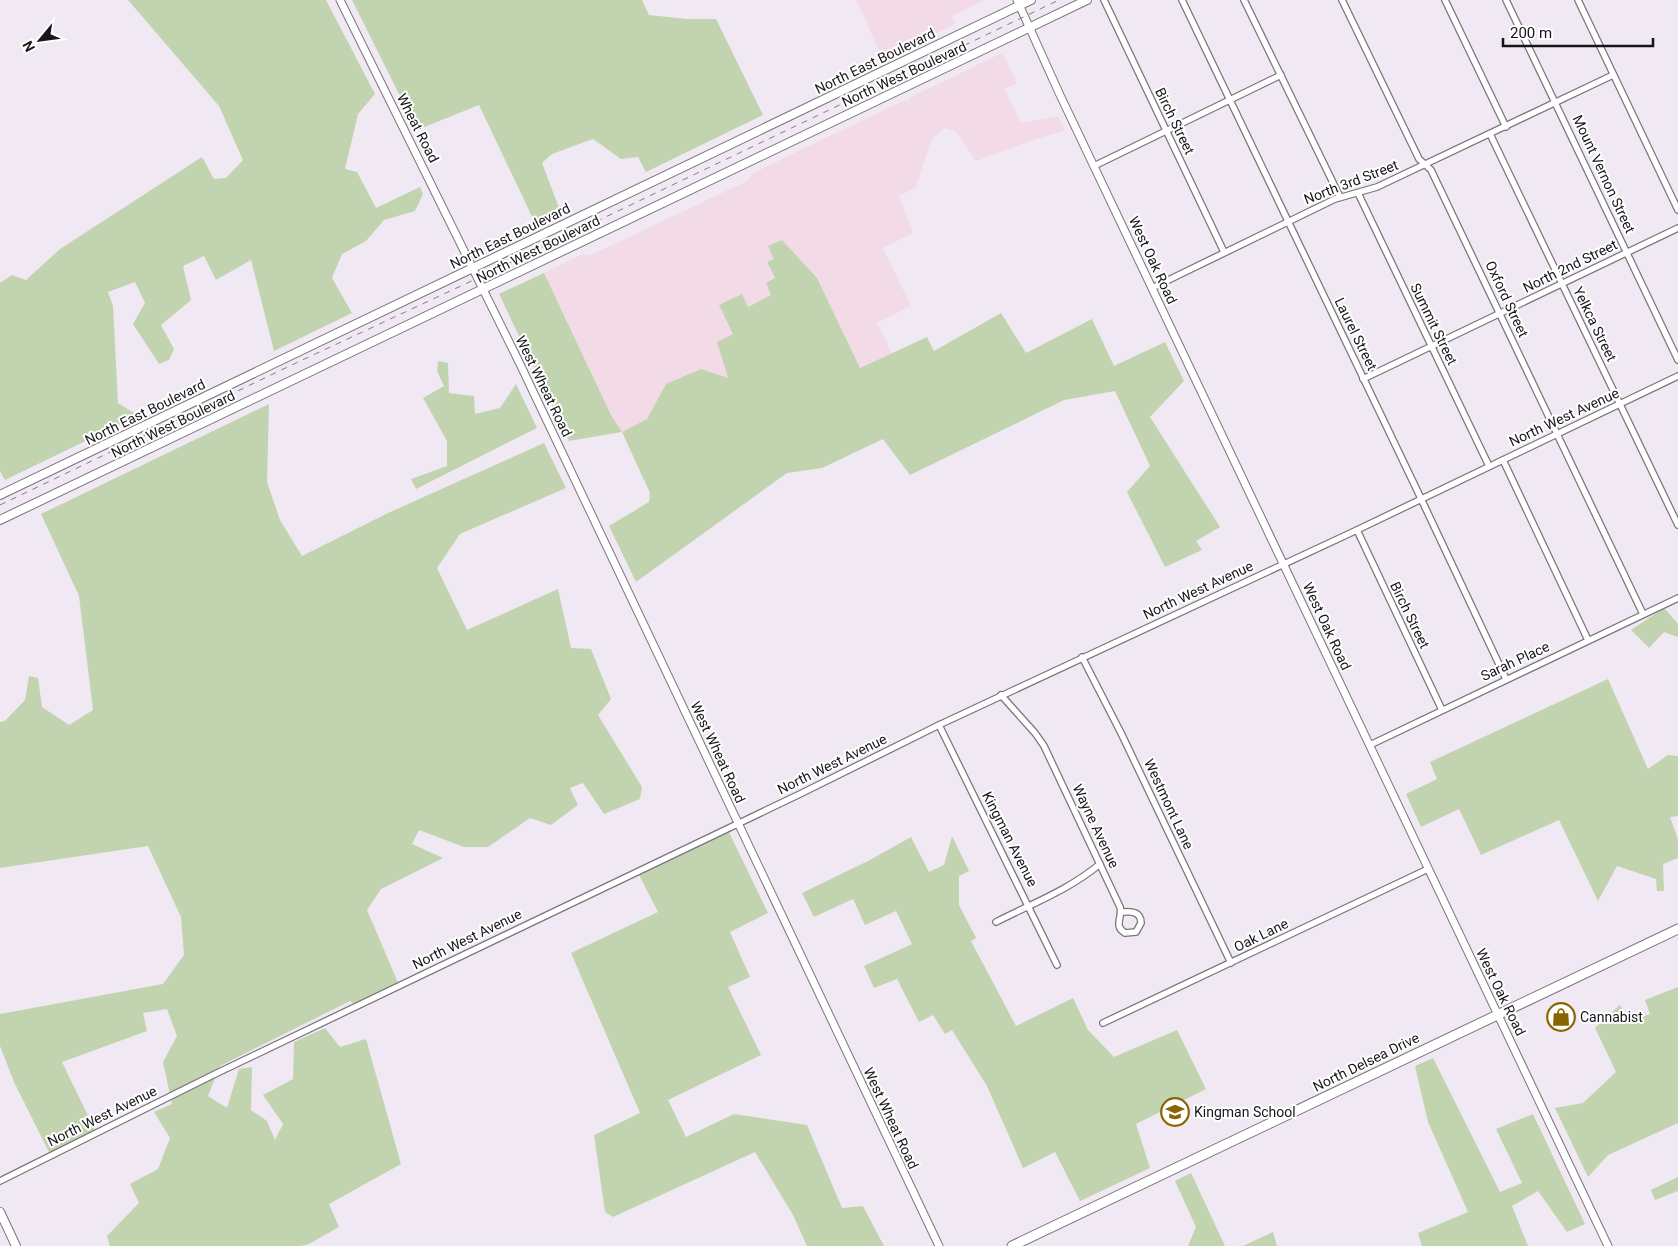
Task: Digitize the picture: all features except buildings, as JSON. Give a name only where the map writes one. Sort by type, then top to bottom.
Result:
[{"type":"main road","name":"North East Boulevard","points":[[0,495],[1018,3],[1031,0]]},
{"type":"main road","name":"North West Boulevard","points":[[0,520],[1087,0]]},
{"type":"main road","name":"North Delsea Drive","points":[[1012,1246],[1678,929]]},
{"type":"main road","points":[[0,1212],[16,1246]]},
{"type":"street","name":"Wheat Road","points":[[340,0],[473,268]]},
{"type":"street","name":"Birch Street","points":[[1104,0],[1224,252]]},
{"type":"street","name":"Laurel Street","points":[[1182,0],[1506,679]]},
{"type":"street","points":[[1244,0],[1340,197]]},
{"type":"street","name":"Oxford Street","points":[[1342,0],[1419,159],[1431,170],[1643,614]]},
{"type":"street","points":[[1445,0],[1506,127]]},
{"type":"street","name":"Mount Vernon Street","points":[[1506,0],[1678,360]]},
{"type":"street","points":[[1578,0],[1678,210]]},
{"type":"street","name":"West Oak Road","points":[[1018,3],[1608,1246]]},
{"type":"street","points":[[1094,166],[1281,75]]},
{"type":"street","name":"North 3rd Street","points":[[1152,288],[1340,197],[1377,188],[1614,75]]},
{"type":"street","name":"Yelkca Street","points":[[1490,134],[1678,524]]},
{"type":"street","name":"Summit Street","points":[[1358,193],[1489,466]]},
{"type":"street","name":"North 2nd Street","points":[[1364,378],[1678,228]]},
{"type":"street","name":"West Wheat Road","points":[[473,268],[939,1246]]},
{"type":"street","name":"North West Avenue","points":[[0,1181],[242,1061],[738,824],[939,724],[1284,564],[1678,376]]},
{"type":"street","points":[[1503,460],[1588,640]]},
{"type":"street","name":"Birch Street","points":[[1356,530],[1442,710]]},
{"type":"street","name":"Sarah Place","points":[[1370,745],[1678,598]]},
{"type":"street","name":"Westmont Lane","points":[[1082,657],[1121,732],[1231,963]]},
{"type":"street","name":"Wayne Avenue","points":[[1002,694],[1044,746],[1120,907],[1119,928],[1125,933],[1136,932],[1142,923],[1140,916],[1135,912],[1123,912]]},
{"type":"street","name":"Kingman Avenue","points":[[939,724],[1057,965]]},
{"type":"street","points":[[996,922],[1072,885],[1100,864]]},
{"type":"street","name":"Oak Lane","points":[[1103,1023],[1428,869]]},
{"type":"shaded area","points":[[856,0],[984,0],[952,16],[955,24],[883,58]]},
{"type":"shaded area","points":[[1002,53],[1017,83],[1004,89],[1021,123],[1058,116],[1065,131],[1039,138],[976,161],[956,132],[944,128],[931,140],[916,187],[899,196],[913,233],[883,248],[911,306],[877,323],[892,353],[860,368],[817,278],[774,260],[767,263],[775,279],[772,295],[748,307],[733,334],[728,379],[666,384],[647,419],[622,432],[611,415],[544,273],[582,254],[589,256],[747,181],[753,173],[900,102],[910,100],[909,98]]},
{"type":"green space","points":[[128,0],[326,0],[375,94],[358,114],[345,169],[357,172],[376,208],[420,187],[423,194],[415,211],[384,220],[366,241],[342,254],[332,278],[352,313],[274,351],[251,260],[216,280],[204,256],[183,266],[191,300],[161,325],[174,349],[169,360],[159,364],[133,324],[145,303],[135,282],[108,292],[113,306],[118,403],[134,413],[135,417],[5,480],[0,471],[0,283],[12,275],[26,280],[60,249],[202,157],[214,179],[226,178],[243,160],[219,106]]},
{"type":"green space","points":[[352,0],[642,0],[649,15],[687,19],[716,19],[763,115],[646,172],[638,157],[621,159],[593,139],[552,154],[542,163],[561,213],[536,225],[479,105],[417,130]]},
{"type":"green space","points":[[782,240],[817,278],[860,368],[927,337],[934,351],[1001,313],[1026,353],[1092,319],[1114,366],[1165,342],[1184,381],[1150,417],[1220,527],[1196,541],[1202,550],[1165,567],[1127,492],[1150,466],[1115,391],[1064,400],[910,475],[883,439],[822,468],[787,473],[636,582],[609,526],[649,502],[650,493],[622,432],[647,419],[666,384],[701,369],[728,378],[717,342],[733,334],[719,305],[742,294],[748,307],[771,295],[766,283],[775,278],[767,262],[774,259],[768,246]]},
{"type":"green space","points":[[544,273],[611,415],[622,432],[569,441],[499,294]]},
{"type":"green space","points":[[438,361],[448,363],[449,393],[474,396],[475,414],[500,408],[516,384],[537,428],[416,489],[411,479],[447,466],[447,441],[423,398],[444,386],[437,371]]},
{"type":"green space","points":[[269,404],[267,482],[280,520],[302,556],[388,513],[544,443],[566,488],[460,534],[437,568],[467,630],[558,589],[571,648],[591,649],[611,699],[598,715],[642,787],[640,799],[604,814],[583,783],[570,788],[578,805],[551,825],[530,818],[488,847],[464,847],[419,830],[412,844],[443,858],[381,889],[367,910],[399,985],[356,1005],[350,1001],[220,1066],[208,1096],[227,1108],[239,1069],[252,1067],[251,1110],[267,1121],[275,1140],[283,1124],[263,1095],[293,1079],[294,1042],[325,1028],[340,1047],[366,1039],[401,1164],[329,1204],[339,1227],[309,1244],[301,1246],[110,1246],[107,1236],[139,1203],[130,1184],[158,1169],[170,1138],[154,1112],[172,1104],[163,1062],[177,1036],[167,1009],[143,1013],[147,1031],[62,1062],[96,1132],[50,1154],[14,1082],[0,1046],[0,1014],[163,984],[184,955],[181,917],[148,846],[0,868],[0,722],[5,721],[25,700],[29,676],[38,678],[42,707],[69,725],[93,710],[79,596],[41,514]]},
{"type":"green space","points":[[1664,608],[1678,624],[1678,637],[1664,632],[1649,648],[1631,630]]},
{"type":"green space","points":[[1608,679],[1648,769],[1668,755],[1678,756],[1678,816],[1670,817],[1678,839],[1678,858],[1663,864],[1664,891],[1657,891],[1656,879],[1617,866],[1598,901],[1559,820],[1481,855],[1459,809],[1421,827],[1406,794],[1437,779],[1430,762]]},
{"type":"green space","points":[[727,828],[768,913],[730,932],[750,977],[728,987],[761,1055],[668,1100],[686,1137],[734,1114],[807,1125],[842,1208],[863,1206],[884,1246],[807,1246],[793,1215],[755,1152],[613,1217],[605,1212],[594,1135],[640,1113],[571,953],[658,912],[637,871]]},
{"type":"green space","points":[[952,836],[969,871],[959,876],[959,905],[976,938],[971,941],[1016,1026],[1073,998],[1088,1030],[1114,1057],[1177,1030],[1206,1089],[1136,1124],[1150,1168],[1080,1201],[1055,1152],[1023,1168],[987,1086],[952,1030],[945,1034],[933,1015],[919,1022],[897,979],[874,988],[864,966],[912,944],[896,911],[865,925],[853,899],[814,917],[802,893],[870,860],[911,837],[929,872],[944,865]]},
{"type":"green space","points":[[1678,987],[1678,1123],[1608,1155],[1588,1177],[1555,1108],[1583,1103],[1616,1072],[1595,1028],[1620,1005],[1630,1021],[1650,1014],[1645,1000]]},
{"type":"green space","points":[[1433,1058],[1500,1192],[1522,1183],[1496,1129],[1533,1114],[1585,1224],[1567,1232],[1538,1191],[1512,1206],[1528,1246],[1422,1246],[1418,1233],[1468,1212],[1428,1122],[1415,1066]]},
{"type":"green space","points":[[1191,1173],[1225,1246],[1188,1246],[1196,1227],[1175,1181]]},
{"type":"green space","points":[[1678,1177],[1678,1191],[1655,1200],[1651,1190]]},
{"type":"green space","points":[[1273,1232],[1277,1246],[1243,1246]]},
{"type":"railway","points":[[0,505],[1059,0]]},
{"type":"place","name":"Cannabist","points":[[1561,1017]]},
{"type":"place","name":"Kingman School","points":[[1175,1112]]}]
